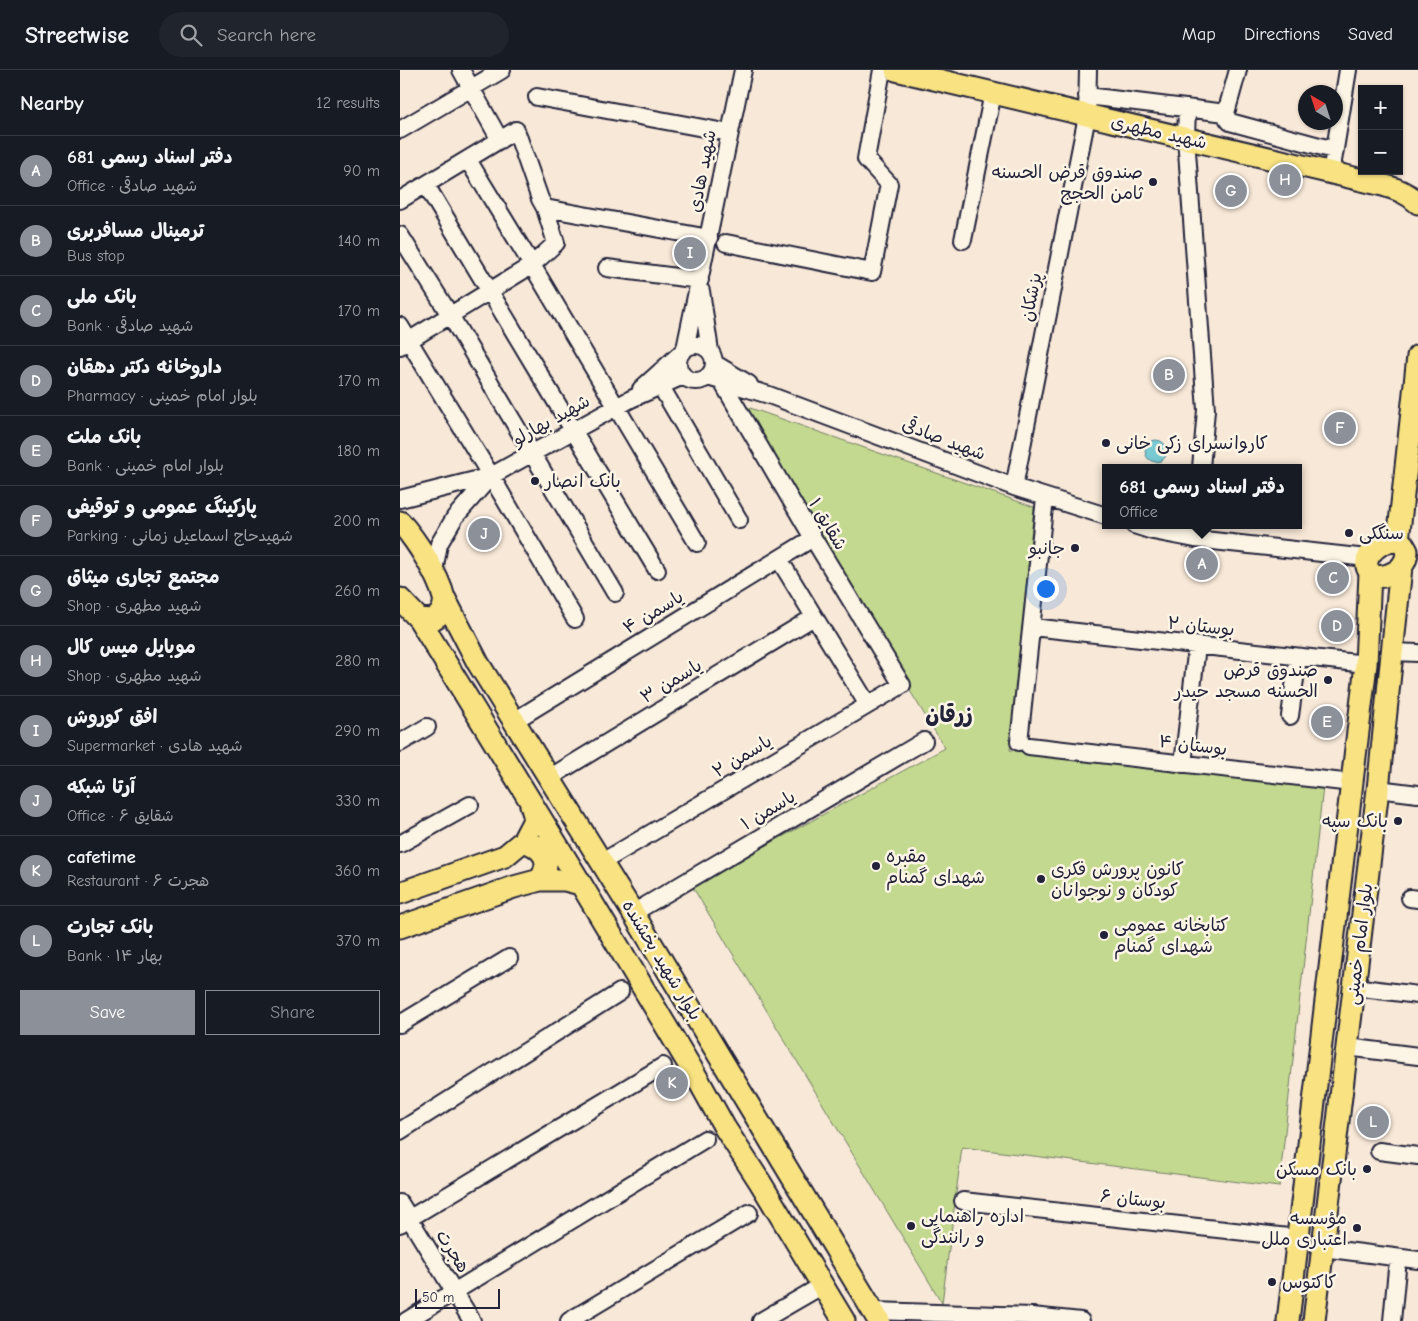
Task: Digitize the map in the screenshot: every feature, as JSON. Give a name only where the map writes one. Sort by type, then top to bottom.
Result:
[{"type":"main road","name":"شهید مطهری","points":[[896,70],[954,77],[993,93],[1087,106],[1186,138],[1383,185],[1402,191],[1418,203]]},
{"type":"main road","name":"بلوار امام خمینی","points":[[1315,1316],[1406,555],[1418,358]]},
{"type":"main road","name":"بلوار شهید بخشنده","points":[[400,522],[434,571],[445,600],[478,663],[657,952],[876,1316]]},
{"type":"main road","points":[[1386,542],[1406,555],[1391,574],[1375,576],[1368,566],[1373,551],[1386,542]]},
{"type":"main road","name":"بلوار امام خمینی","points":[[1288,1315],[1366,664],[1368,566]]},
{"type":"main road","points":[[406,607],[432,620],[442,613],[445,600]]},
{"type":"main road","name":"بلوار شهید بخشنده","points":[[406,607],[581,884],[725,1128],[844,1321]]},
{"type":"main road","points":[[400,892],[504,856],[523,841],[535,818],[532,805]]},
{"type":"main road","points":[[523,841],[535,845],[544,856],[546,869],[540,880]]},
{"type":"main road","points":[[400,927],[540,880],[565,880],[581,884]]},
{"type":"main road","points":[[630,966],[657,952]]},
{"type":"main road","points":[[1293,1280],[1305,1289],[1310,1289],[1319,1283]]},
{"type":"main road","points":[[1288,1315],[1295,1303],[1303,1301],[1311,1304],[1315,1316]]},
{"type":"street","points":[[461,70],[500,140]]},
{"type":"street","points":[[400,130],[502,70]]},
{"type":"street","name":"شهید هادی","points":[[682,351],[700,280],[743,70]]},
{"type":"street","points":[[726,243],[872,272],[889,184],[866,159],[882,70]]},
{"type":"street","name":"پزشکان","points":[[1014,487],[1087,106],[1088,70]]},
{"type":"street","points":[[1238,70],[1226,113],[1226,118],[1230,122],[1334,150]]},
{"type":"street","points":[[1331,173],[1348,70]]},
{"type":"street","points":[[963,240],[993,93]]},
{"type":"street","points":[[537,97],[730,133]]},
{"type":"street","points":[[1087,106],[1187,108],[1226,113]]},
{"type":"street","points":[[1187,108],[1186,138],[1206,410],[1201,464]]},
{"type":"street","points":[[400,200],[516,130],[556,243],[532,265],[404,343]]},
{"type":"street","points":[[468,160],[532,265],[624,403],[698,543]]},
{"type":"street","points":[[426,185],[657,570]]},
{"type":"street","points":[[545,208],[709,238]]},
{"type":"street","points":[[400,235],[450,315],[615,593]]},
{"type":"street","points":[[607,268],[700,280],[714,368]]},
{"type":"street","points":[[400,326],[404,343],[491,476],[575,619]]},
{"type":"street","points":[[624,403],[690,346],[700,345],[714,368]]},
{"type":"street","points":[[682,351],[678,360],[678,366],[683,376],[693,381],[698,381],[714,368]]},
{"type":"street","name":"شهید صادقی","points":[[714,368],[769,395],[1014,487],[1102,515]]},
{"type":"street","name":"شقایق ۱","points":[[714,368],[813,538],[902,685]]},
{"type":"street","points":[[624,403],[683,376]]},
{"type":"street","points":[[660,386],[739,520]]},
{"type":"street","name":"شهید بهارلو","points":[[491,476],[624,403]]},
{"type":"street","points":[[400,499],[491,476]]},
{"type":"street","points":[[434,571],[439,544],[455,517],[491,476]]},
{"type":"street","points":[[1032,627],[1046,498]]},
{"type":"street","points":[[1147,529],[1153,531],[1196,532],[1368,566]]},
{"type":"street","name":"یاسمن ۴","points":[[514,721],[813,538]]},
{"type":"street","points":[[779,559],[868,705]]},
{"type":"street","name":"یاسمن ۳","points":[[549,778],[814,617]]},
{"type":"street","name":"بوستان ۲","points":[[1032,627],[1366,664]]},
{"type":"street","name":"بوستان ۴","points":[[1032,627],[1024,744],[1352,783]]},
{"type":"street","points":[[1183,764],[1198,646]]},
{"type":"street","points":[[1393,652],[1418,654]]},
{"type":"street","points":[[1290,716],[1298,657]]},
{"type":"street","name":"یاسمن ۲","points":[[602,862],[902,685]]},
{"type":"street","points":[[400,742],[427,727]]},
{"type":"street","name":"یاسمن ۱","points":[[633,913],[924,741]]},
{"type":"street","points":[[1378,789],[1418,794]]},
{"type":"street","points":[[400,844],[470,805]]},
{"type":"street","points":[[400,1024],[509,958]]},
{"type":"street","points":[[1354,987],[1418,995]]},
{"type":"street","points":[[400,1131],[620,992]]},
{"type":"street","points":[[1347,1047],[1418,1056]]},
{"type":"street","points":[[405,1221],[663,1066]]},
{"type":"street","points":[[406,1321],[705,1140]]},
{"type":"street","points":[[1379,1151],[1418,1156]]},
{"type":"street","name":"بوستان ۶","points":[[963,1201],[1298,1238]]},
{"type":"street","name":"هجرت","points":[[400,1203],[405,1221],[472,1321]]},
{"type":"street","points":[[569,1321],[749,1213]]},
{"type":"street","points":[[1322,1248],[1418,1260]]},
{"type":"street","points":[[1392,1321],[1397,1269]]},
{"type":"street","points":[[761,1321],[823,1285]]},
{"type":"street","points":[[876,1316],[1032,1316],[1081,1321]]},
{"type":"green space","points":[[733,402],[1034,507],[1010,750],[1323,787],[1279,1187],[962,1147],[942,1303],[692,886],[945,748]]},
{"type":"water","points":[[1152,440],[1160,440],[1167,447],[1167,455],[1160,462],[1152,462],[1145,455],[1145,447]]},
{"type":"place","name":"موبایل میس کال","points":[[1285,180]]},
{"type":"place","name":"صندوق قرض الحسنه ثامن الحجج","points":[[1153,182]]},
{"type":"place","name":"مجتمع تجاری میثاق","points":[[1231,191]]},
{"type":"place","name":"افق کوروش","points":[[690,253]]},
{"type":"place","name":"ترمینال مسافربری","points":[[1169,375]]},
{"type":"place","name":"پارکینگ عمومی و توقیفی","points":[[1340,428]]},
{"type":"place","name":"کاروانسرای زکی خانی","points":[[1106,443]]},
{"type":"place","name":"بانک انصار","points":[[535,481]]},
{"type":"place","name":"سنگکی","points":[[1349,533]]},
{"type":"place","name":"آرتا شبکه","points":[[484,534]]},
{"type":"place","name":"جانبو","points":[[1075,548]]},
{"type":"place","name":"دفتر اسناد رسمی 681","points":[[1202,564]]},
{"type":"place","name":"بانک ملی","points":[[1333,578]]},
{"type":"place","name":"داروخانه دکتر دهقان","points":[[1337,626]]},
{"type":"place","name":"صندوق قرض الحسنه مسجد حیدر","points":[[1328,680]]},
{"type":"place","name":"بانک ملت","points":[[1327,722]]},
{"type":"place","name":"بانک سپه","points":[[1398,821]]},
{"type":"place","name":"مقبره شهدای گمنام","points":[[876,866]]},
{"type":"place","name":"کانون پرورش فکری کودکان و نوجوانان","points":[[1041,879]]},
{"type":"place","name":"کتابخانه عمومی شهدای گمنام","points":[[1104,935]]},
{"type":"place","name":"cafetime","points":[[672,1083]]},
{"type":"place","name":"بانک تجارت","points":[[1373,1122]]},
{"type":"place","name":"بانک مسکن","points":[[1367,1169]]},
{"type":"place","name":"اداره راهنمایی و رانندگی","points":[[911,1226]]},
{"type":"place","name":"مؤسسه اعتباری ملل","points":[[1357,1228]]},
{"type":"place","name":"کاکتوس","points":[[1272,1282]]},
{"type":"district","name":"زرقان","points":[[949,714]]}]
